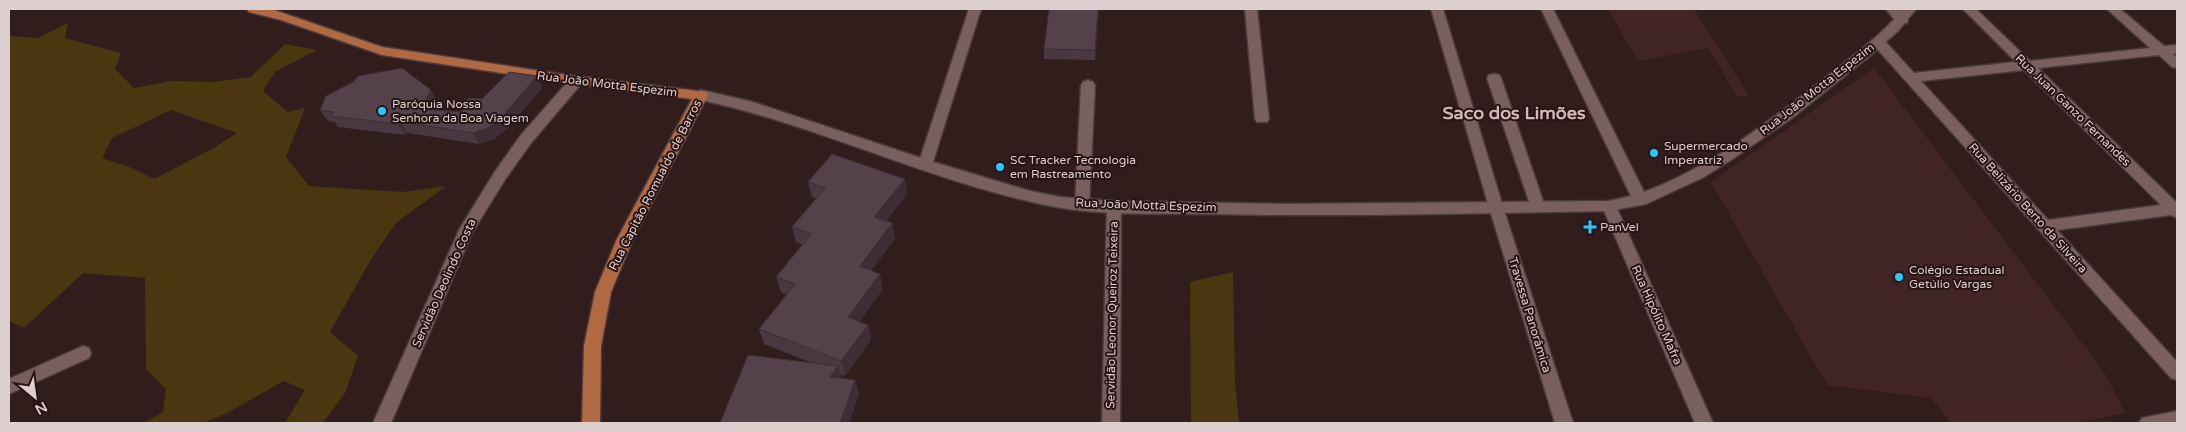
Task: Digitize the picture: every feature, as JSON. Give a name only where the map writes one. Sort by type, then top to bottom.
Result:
[{"type":"main road","name":"Rua João Motta Espezim","points":[[254,9],[300,23],[355,44],[382,51],[701,96]]},
{"type":"main road","name":"Rua Capitão Romualdo de Barros","points":[[591,423],[593,347],[596,319],[604,289],[615,260],[634,221],[701,96]]},
{"type":"street","points":[[925,165],[975,9]]},
{"type":"street","points":[[1251,9],[1262,119]]},
{"type":"street","name":"Travessa Panorâmica","points":[[1436,9],[1564,423]]},
{"type":"street","points":[[1547,9],[1641,200]]},
{"type":"street","name":"Rua Juan Ganzo Fernandes","points":[[1969,9],[2176,210]]},
{"type":"street","points":[[2113,9],[2177,64]]},
{"type":"street","name":"Rua João Motta Espezim","points":[[701,96],[748,105],[925,165],[1030,196],[1082,205],[1284,210],[1609,206],[1641,200],[1685,180],[1732,153],[1815,93],[1878,42],[1901,12]]},
{"type":"street","name":"Rua Belizário Berto da Silveira","points":[[1878,42],[2177,373]]},
{"type":"street","points":[[1910,78],[2177,49]]},
{"type":"street","points":[[1494,78],[1538,207]]},
{"type":"street","name":"Servidão Deolindo Costa","points":[[382,423],[465,232],[501,174],[526,139],[577,80]]},
{"type":"street","points":[[1082,205],[1088,85]]},
{"type":"street","name":"Servidão Leonor Queiroz Teixeira","points":[[1111,423],[1114,206]]},
{"type":"street","name":"Rua Hipólito Mafra","points":[[1609,206],[1704,423]]},
{"type":"street","points":[[2044,226],[2176,210]]},
{"type":"street","points":[[9,386],[83,353]]},
{"type":"street","points":[[2148,423],[2177,418]]},
{"type":"shaded area","points":[[1608,9],[1694,9],[1749,96],[1737,96],[1708,48],[1638,61]]},
{"type":"shaded area","points":[[68,23],[65,38],[121,53],[115,69],[134,88],[171,81],[214,82],[251,77],[285,44],[317,50],[275,72],[263,91],[288,112],[305,108],[286,157],[309,186],[402,192],[446,186],[396,223],[370,261],[330,332],[358,356],[345,393],[323,423],[285,423],[305,390],[284,381],[227,413],[203,423],[144,423],[163,412],[166,389],[146,369],[145,278],[83,273],[24,328],[9,321],[9,36],[38,38]],"holes":[[[171,110],[237,133],[212,149],[154,179],[132,168],[102,158],[112,138]]]},
{"type":"shaded area","name":"Colégio Estadual Getúlio Vargas","points":[[1874,68],[2104,372],[2125,413],[2077,423],[1951,423],[1931,398],[1827,385],[1711,182]]},
{"type":"shaded area","points":[[1233,272],[1235,383],[1239,423],[1191,423],[1190,282]]},
{"type":"building","points":[[1049,9],[1098,9],[1095,50],[1044,49]]},
{"type":"building","points":[[402,68],[431,90],[421,109],[462,112],[463,102],[469,98],[482,99],[509,72],[537,76],[503,116],[488,128],[473,133],[401,122],[398,124],[331,116],[334,112],[320,110],[326,96],[353,82],[358,76]]},
{"type":"building","points":[[832,154],[905,179],[874,217],[892,223],[860,266],[880,274],[848,317],[868,325],[841,361],[759,329],[795,284],[776,277],[811,234],[792,227],[825,188],[808,182]]},
{"type":"building","points":[[748,355],[838,366],[830,377],[855,380],[840,423],[720,423]]},
{"type":"place","name":"Paróquia Nossa Senhora da Boa Viagem","points":[[382,111]]},
{"type":"place","name":"Supermercado Imperatriz","points":[[1654,153]]},
{"type":"place","name":"SC Tracker Tecnologia em Rastreamento","points":[[1000,167]]},
{"type":"place","name":"PanVel","points":[[1590,227]]},
{"type":"place","name":"Colégio Estadual Getúlio Vargas","points":[[1899,277]]},
{"type":"district","name":"Saco dos Limões","points":[[1514,113]]}]
